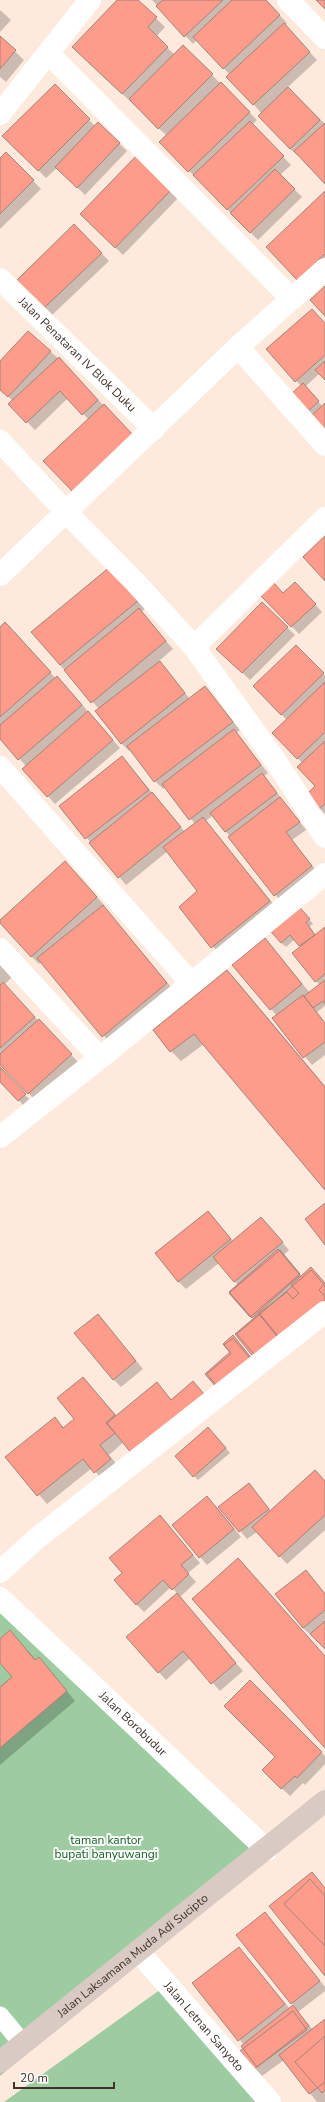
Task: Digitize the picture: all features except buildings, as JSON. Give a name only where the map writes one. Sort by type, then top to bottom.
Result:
[{"type":"main road","name":"Jalan Laksamana Muda Adi Sucipto","points":[[0,2062],[267,1850],[325,1801]]},
{"type":"street","points":[[0,114],[90,0]]},
{"type":"street","points":[[288,0],[325,38]]},
{"type":"street","points":[[48,53],[292,299]]},
{"type":"street","points":[[0,575],[238,347],[325,269]]},
{"type":"street","name":"Jalan Penataran IV Blok Duku","points":[[0,279],[154,429]]},
{"type":"street","points":[[238,347],[325,445]]},
{"type":"street","points":[[0,441],[66,512],[136,583],[194,647],[275,760],[325,837]]},
{"type":"street","points":[[194,647],[325,518]]},
{"type":"street","points":[[0,767],[191,983]]},
{"type":"street","points":[[0,1137],[100,1058],[325,874]]},
{"type":"street","points":[[0,950],[100,1058]]},
{"type":"street","points":[[0,1572],[36,1539],[325,1312]]},
{"type":"street","name":"Jalan Borobudur","points":[[0,1598],[267,1850]]},
{"type":"street","name":"Jalan Letnan Sanyoto","points":[[138,1951],[270,2102]]},
{"type":"lane","points":[[0,2016],[23,2044]]},
{"type":"green space","name":"taman kantor bupati banyuwangi","points":[[0,1606],[267,1850],[0,2076]]},
{"type":"green space","points":[[168,1984],[270,2102],[4,2102]]}]
